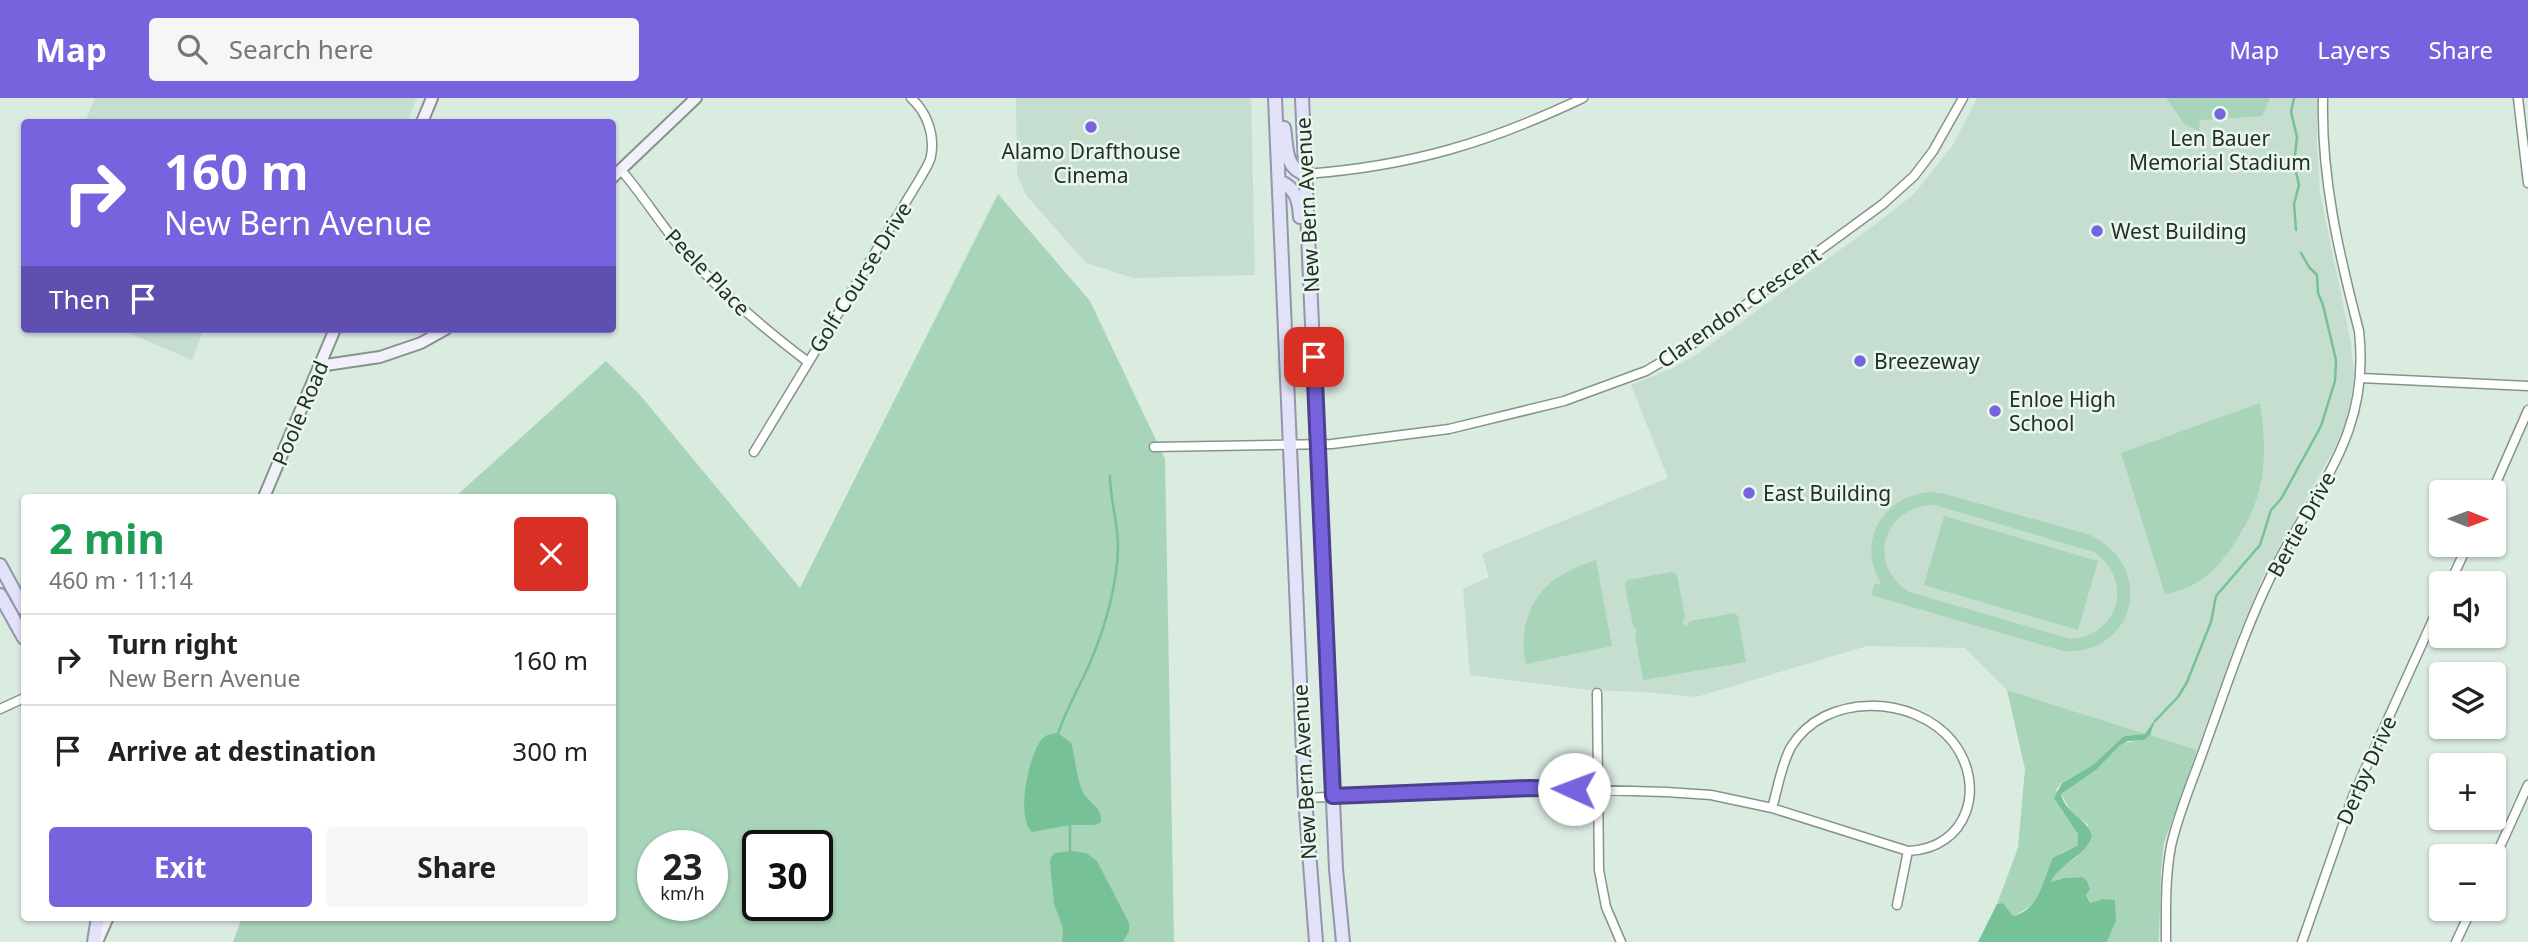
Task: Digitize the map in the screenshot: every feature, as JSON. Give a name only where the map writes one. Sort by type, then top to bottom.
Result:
[{"type":"main road","points":[[423,119],[432,98]]},
{"type":"main road","points":[[617,174],[696,98]]},
{"type":"main road","points":[[1276,98],[1288,159],[1300,172],[1306,174]]},
{"type":"main road","name":"New Bern Avenue","points":[[1276,98],[1305,797],[1316,942]]},
{"type":"main road","name":"New Bern Avenue","points":[[1302,98],[1336,869],[1343,942]]},
{"type":"main road","points":[[1279,181],[1296,194],[1305,264],[1311,279]]},
{"type":"main road","name":"Poole Road","points":[[265,494],[333,333]]},
{"type":"main road","points":[[319,366],[380,357],[421,343],[439,333]]},
{"type":"main road","points":[[0,565],[21,604]]},
{"type":"main road","points":[[0,595],[21,633]]},
{"type":"main road","points":[[96,942],[99,921]]},
{"type":"main road","points":[[96,942],[106,921]]},
{"type":"street","name":"Golf Course Drive","points":[[754,452],[931,157],[931,133],[925,116],[911,98]]},
{"type":"street","points":[[1306,174],[1378,167],[1423,158],[1492,138],[1583,98]]},
{"type":"street","name":"Clarendon Crescent","points":[[1154,447],[1317,444],[1401,436],[1490,421],[1587,394],[1661,365],[1883,204],[1914,176],[1933,151],[1963,98]]},
{"type":"street","name":"Bertie Drive","points":[[2166,942],[2169,861],[2182,809],[2255,611],[2272,574],[2346,442],[2358,403],[2361,378],[2359,331],[2329,202],[2323,148],[2323,98]]},
{"type":"street","points":[[2518,98],[2528,183]]},
{"type":"street","name":"Peele Place","points":[[617,174],[721,289],[767,331],[808,362]]},
{"type":"street","points":[[2361,378],[2528,386]]},
{"type":"street","points":[[2497,480],[2528,410]]},
{"type":"street","name":"Derby Drive","points":[[2302,942],[2353,796],[2429,629]]},
{"type":"street","points":[[1597,693],[1598,870],[1617,941]]},
{"type":"street","points":[[0,709],[21,699]]},
{"type":"street","points":[[1305,797],[1529,788],[1710,795],[1772,808],[1908,851],[1931,848],[1948,839],[1956,831],[1966,809],[1968,779],[1960,753],[1932,724],[1904,712],[1868,706],[1852,707],[1825,715],[1812,723],[1791,748],[1772,808]]},
{"type":"street","points":[[2501,844],[2528,785]]},
{"type":"street","points":[[1896,905],[1908,851]]},
{"type":"street","points":[[2456,942],[2466,921]]},
{"type":"shaded area","points":[[95,98],[417,98],[408,119],[86,119]]},
{"type":"shaded area","points":[[1016,98],[1251,98],[1255,275],[1134,278],[1086,263],[1026,195],[1017,174]]},
{"type":"shaded area","name":"Enloe High School","points":[[1977,98],[2317,98],[2320,193],[2351,343],[2354,373],[2351,398],[2345,425],[2334,449],[2262,579],[2197,750],[2007,690],[1965,648],[1867,646],[1696,697],[1589,690],[1470,675],[1463,589],[1489,577],[1482,554],[1668,478],[1631,385],[1673,368],[1699,353],[1914,194],[1953,145]]},
{"type":"shaded area","name":"Len Bauer Memorial Stadium","points":[[2166,98],[2270,98],[2262,116],[2200,120],[2199,131],[2185,125]]},
{"type":"shaded area","points":[[998,194],[1090,301],[1165,459],[1174,942],[233,942],[241,921],[616,921],[616,494],[458,494],[606,361],[640,395],[800,588]]},
{"type":"shaded area","points":[[128,333],[202,333],[192,360]]},
{"type":"shaded area","points":[[2260,403],[2264,442],[2262,477],[2245,526],[2230,550],[2210,573],[2191,586],[2165,594],[2121,453]]},
{"type":"shaded area","points":[[1930,492],[1945,494],[2090,535],[2111,549],[2124,567],[2130,586],[2129,606],[2121,624],[2108,639],[2088,648],[2063,651],[1871,595],[1875,583],[1882,585],[1874,569],[1871,553],[1878,524],[1898,502],[1913,495]],"holes":[[[1935,505],[2094,552],[2107,564],[2114,577],[2116,604],[2101,628],[2071,639],[1909,592],[1895,580],[1887,567],[1884,552],[1886,538],[1903,515],[1917,508]]]},
{"type":"shaded area","points":[[1944,516],[2098,561],[2078,630],[1924,585]]},
{"type":"shaded area","points":[[1596,560],[1612,646],[1526,664],[1523,644],[1526,623],[1540,594],[1552,581],[1576,567]]},
{"type":"shaded area","points":[[1672,572],[1677,575],[1685,617],[1682,622],[1686,626],[1690,621],[1735,613],[1738,616],[1746,662],[1643,680],[1635,635],[1637,630],[1633,626],[1625,585],[1628,580]]},
{"type":"shaded area","points":[[2007,690],[2146,734],[2124,736],[2093,765],[2061,783],[2056,790],[2078,834],[2078,845],[2061,853],[2048,869],[2044,888],[2031,906],[2013,916],[2003,903],[1997,904],[2018,848],[2025,769]]},
{"type":"shaded area","points":[[2156,718],[2150,735],[2144,740],[2128,741],[2119,746],[2097,769],[2061,794],[2063,801],[2086,825],[2092,836],[2084,849],[2061,869],[2051,882],[2083,877],[2090,889],[2086,895],[2090,903],[2103,899],[2115,900],[2116,921],[2107,942],[1978,942],[1997,904],[2003,903],[2013,916],[2030,907],[2039,893],[2053,858],[2078,845],[2078,834],[2054,798],[2062,783],[2093,765],[2124,736],[2145,734]]},
{"type":"shaded area","points":[[1058,733],[1071,743],[1081,788],[1098,810],[1101,822],[1095,825],[1070,825],[1032,832],[1027,825],[1024,800],[1029,770],[1043,738]]},
{"type":"shaded area","points":[[2150,735],[2197,750],[2164,843],[2159,942],[2107,942],[2116,921],[2103,899],[2090,903],[2086,894],[2089,889],[2087,881],[2083,877],[2051,882],[2061,867],[2077,857],[2088,825],[2071,811],[2061,794],[2119,746]]},
{"type":"shaded area","points":[[1055,853],[1086,853],[1097,861],[1129,923],[1129,931],[1123,942],[1062,942],[1063,928],[1054,904],[1050,863]]},
{"type":"waterway","points":[[2294,98],[2291,112],[2297,137],[2294,164],[2299,185],[2294,204],[2296,230]]},
{"type":"waterway","points":[[2155,721],[2178,697],[2187,682],[2211,622],[2216,596],[2260,545],[2271,510],[2281,499],[2321,426],[2335,381],[2336,360],[2318,293],[2317,275],[2301,253]]},
{"type":"waterway","points":[[1058,734],[1095,651],[1113,591],[1118,546],[1110,476]]},
{"type":"waterway","points":[[1070,824],[1070,852]]},
{"type":"place","name":"Len Bauer Memorial Stadium","points":[[2220,114]]},
{"type":"place","name":"Alamo Drafthouse Cinema","points":[[1091,127]]},
{"type":"place","name":"West Building","points":[[2097,231]]},
{"type":"place","name":"Breezeway","points":[[1860,361]]},
{"type":"place","name":"Enloe High School","points":[[1995,411]]},
{"type":"place","name":"East Building","points":[[1749,493]]},
{"type":"route","points":[[1314,357],[1333,796],[1529,788],[1574,789]]}]
